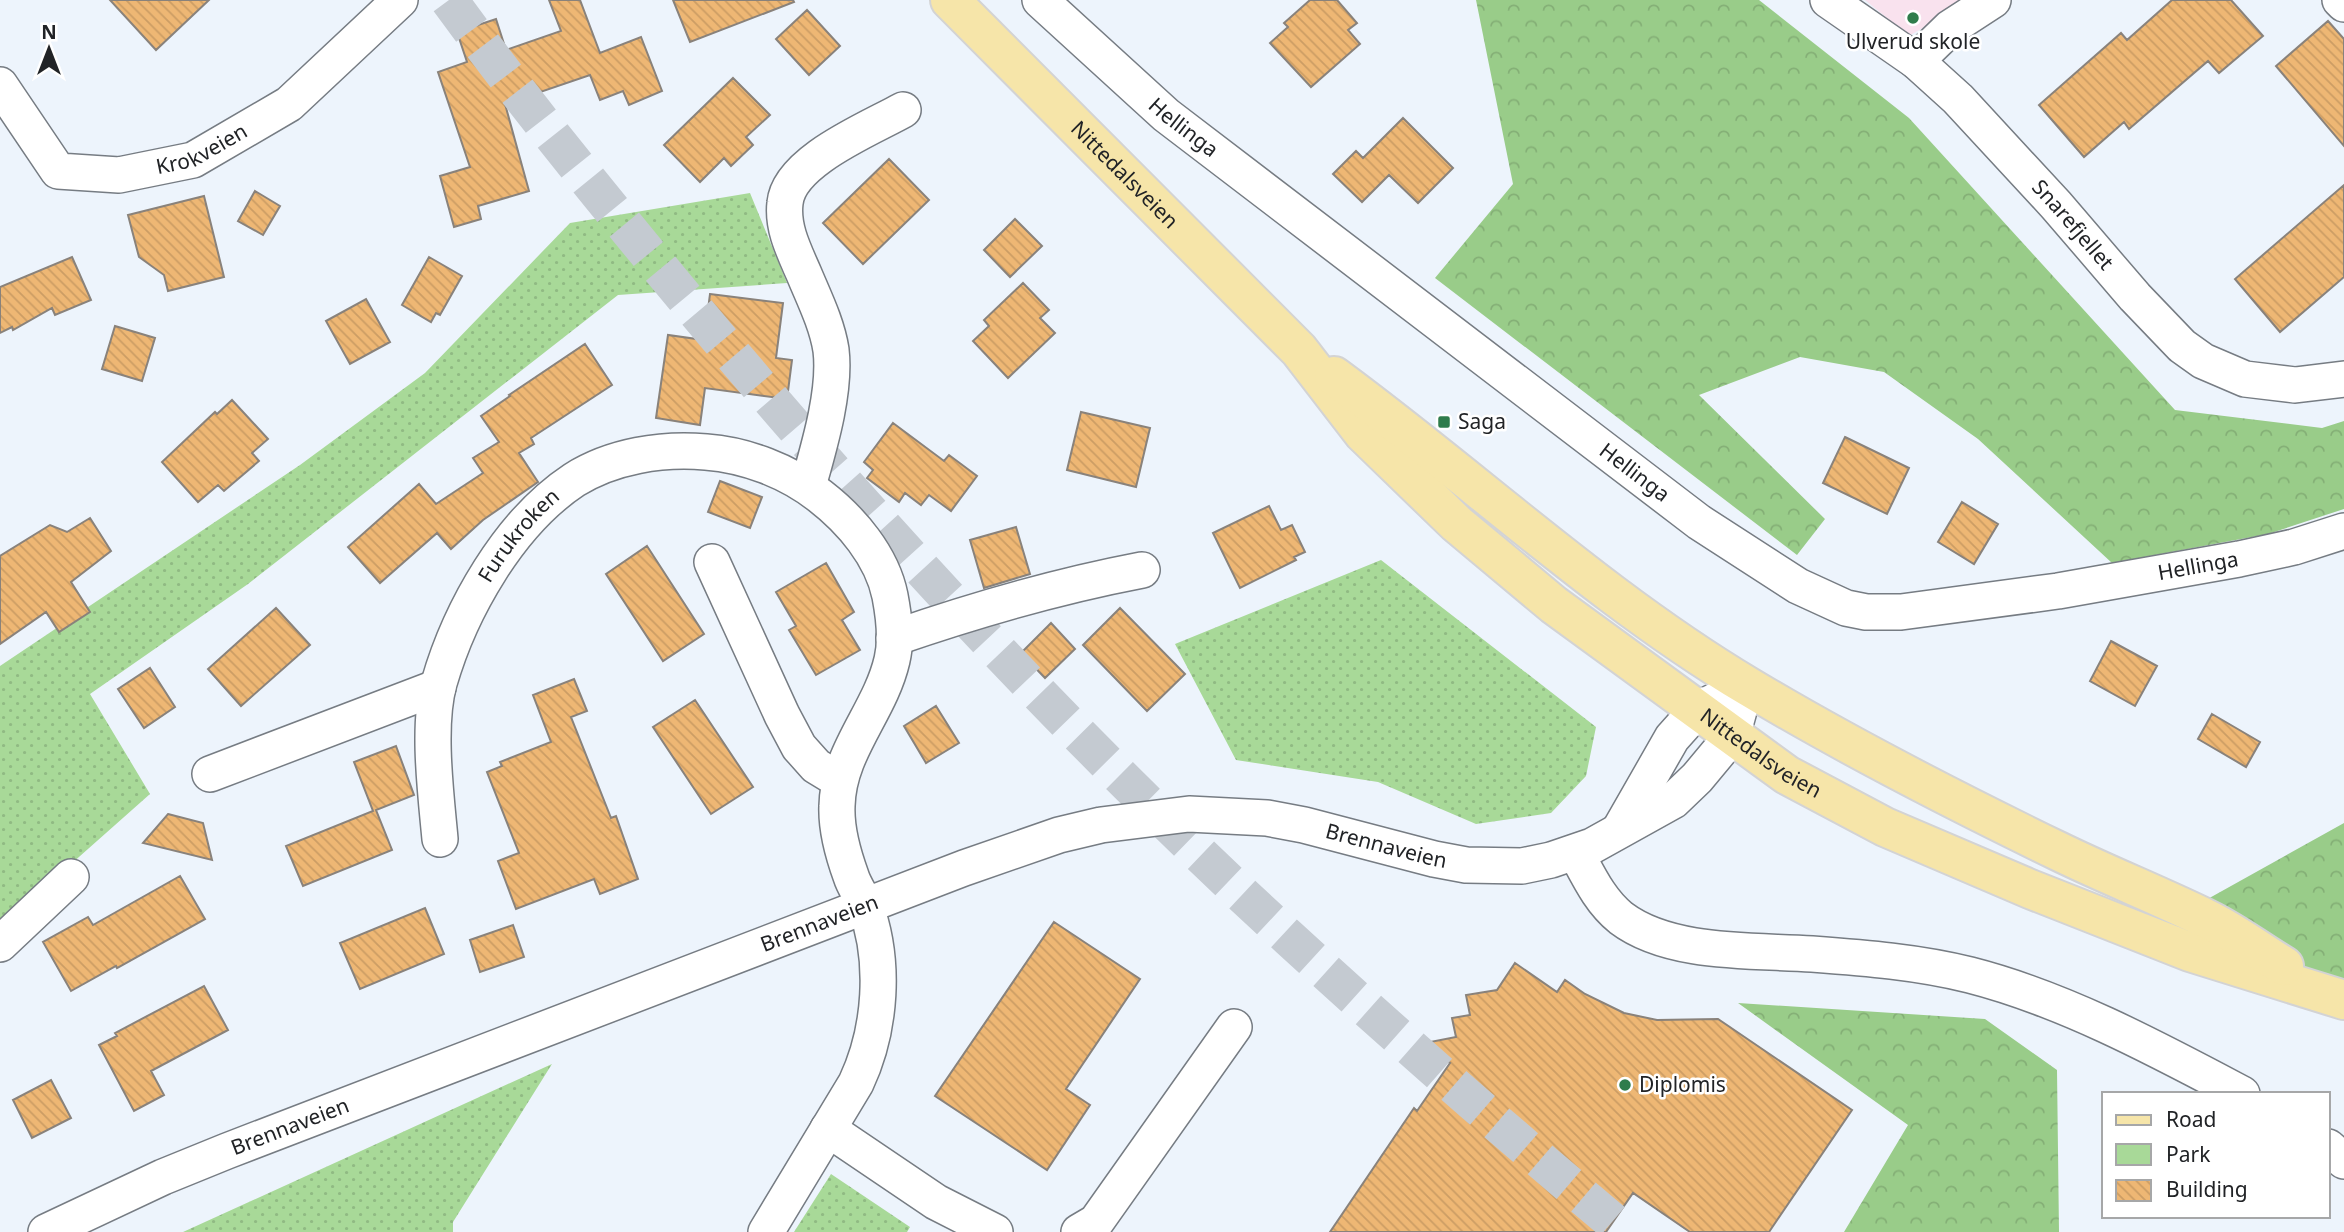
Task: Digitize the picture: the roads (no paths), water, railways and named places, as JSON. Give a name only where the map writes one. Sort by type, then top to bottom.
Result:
[{"type":"main road","name":"Nittedalsveien","points":[[950,0],[1299,350],[1363,433],[1457,524],[1555,605],[1732,736],[1787,775],[1937,851],[2190,952],[2336,997]]},
{"type":"main road","name":"Nittedalsveien","points":[[1299,350],[1383,412],[1581,571],[1746,685],[1946,795],[2057,851],[2209,920],[2336,997]]},
{"type":"street","name":"Krokveien","points":[[0,85],[58,171],[119,175],[193,160],[289,104],[400,0]]},
{"type":"street","name":"Snarefjellet","points":[[1828,0],[1916,61],[1974,116],[2182,346],[2203,361],[2245,379],[2295,385],[2344,379]]},
{"type":"street","points":[[1916,61],[1950,28],[1993,0]]},
{"type":"street","points":[[2340,0],[2344,4]]},
{"type":"street","name":"Hellinga","points":[[1059,5],[1166,114],[1699,522],[1798,586],[1846,608],[1866,612],[1901,612],[2058,591],[2239,559],[2294,547],[2344,531]]},
{"type":"street","points":[[808,486],[828,405],[831,351],[817,307],[788,236],[785,201],[793,180],[806,166],[903,110]]},
{"type":"street","name":"Furukroken","points":[[440,839],[434,773],[438,687],[463,622],[484,579],[529,519],[575,479],[627,458],[684,450],[717,453],[750,460],[782,472],[808,486],[849,522],[869,547],[889,591],[894,638],[892,660],[884,683],[852,746],[839,780],[836,806],[838,828],[851,876],[865,906],[872,930],[877,966],[874,1026],[865,1063],[766,1232]]},
{"type":"street","points":[[712,562],[799,747],[816,766],[839,780]]},
{"type":"street","points":[[894,638],[1090,580],[1142,570]]},
{"type":"street","points":[[1620,829],[1663,752],[1698,710],[1746,685]]},
{"type":"street","name":"Brennaveien","points":[[46,1232],[163,1177],[227,1151],[1003,853],[1059,835],[1101,825],[1189,814],[1244,816],[1292,822],[1466,865],[1522,866],[1576,853],[1673,801],[1698,778],[1732,736],[1746,685]]},
{"type":"street","points":[[210,774],[438,687]]},
{"type":"street","points":[[1576,853],[1608,906],[1623,920],[1644,932],[1693,945],[1869,958],[1970,975],[2067,1009],[2238,1092]]},
{"type":"street","points":[[0,944],[71,877]]},
{"type":"street","points":[[1079,1232],[1096,1222],[1234,1027]]},
{"type":"street","points":[[828,1129],[936,1202],[995,1232]]},
{"type":"street","points":[[2330,1149],[2344,1161]]},
{"type":"tunnel","points":[[449,0],[538,118],[694,309],[835,473],[1056,712],[1289,938],[1456,1087],[1625,1232]]},
{"type":"place","name":"Ulverud skole","points":[[1913,18]]},
{"type":"place","name":"Saga","points":[[1444,422]]},
{"type":"place","name":"Diplomis","points":[[1625,1085]]}]
